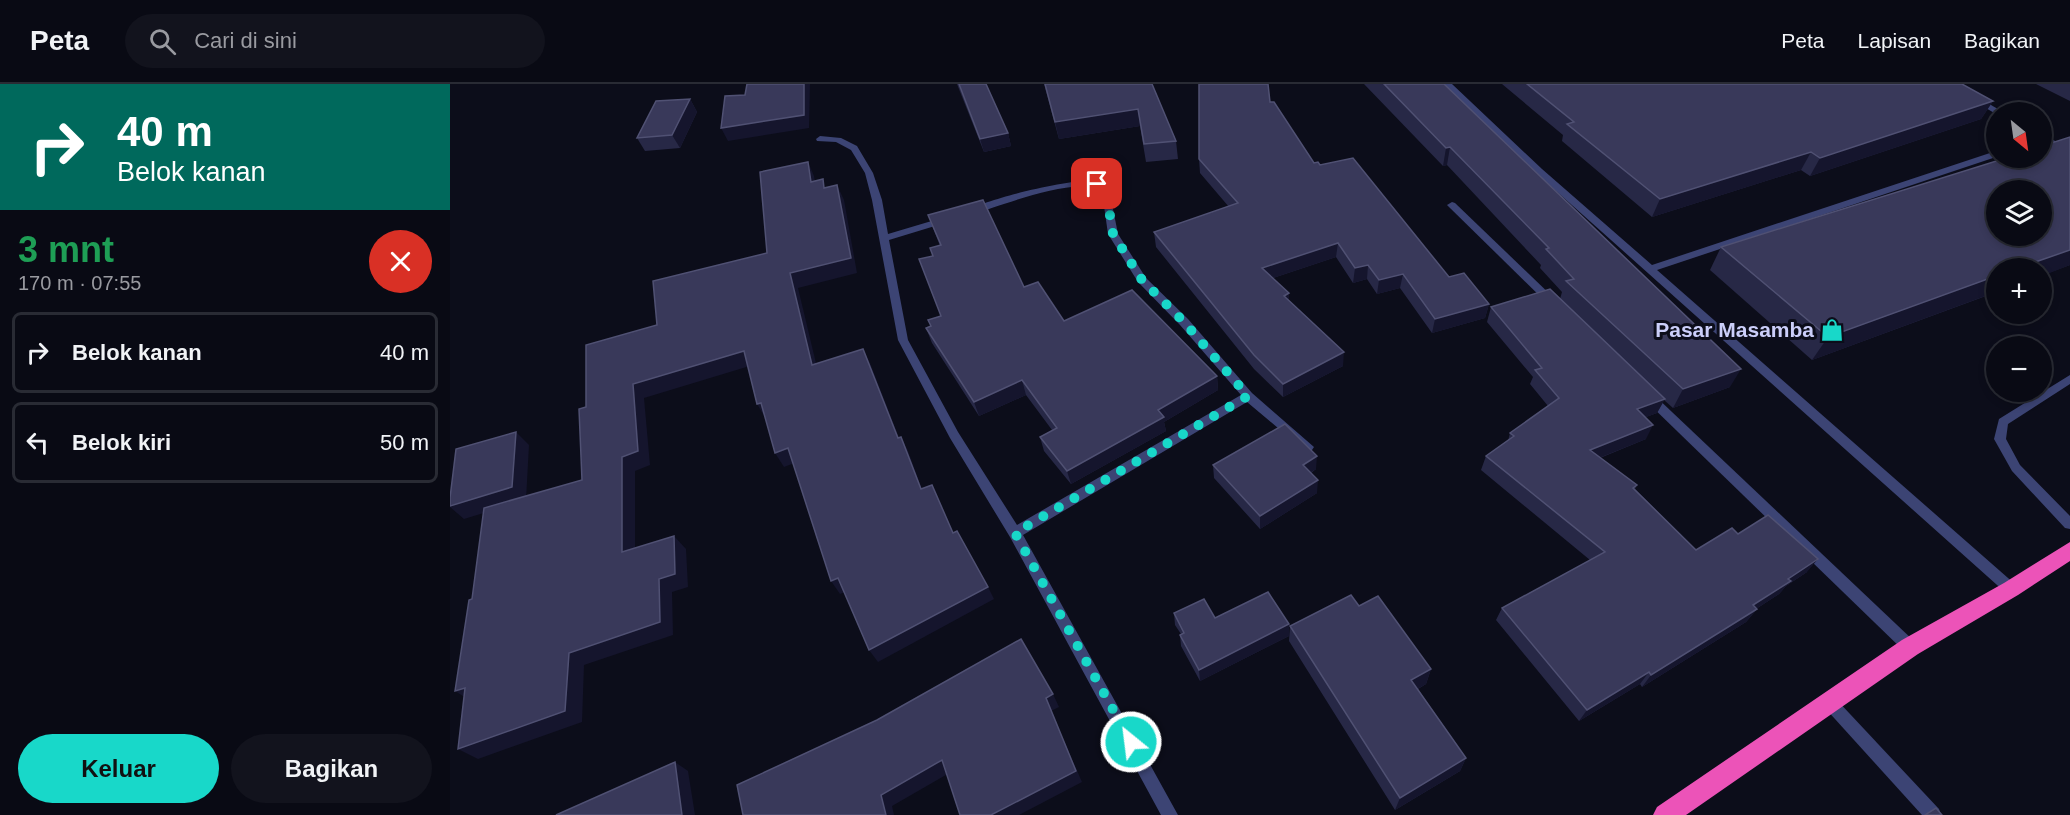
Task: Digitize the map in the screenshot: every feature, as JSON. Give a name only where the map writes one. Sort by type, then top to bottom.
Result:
[{"type":"highway","points":[[1665,815],[1910,647],[2011,589],[2070,550]]},
{"type":"street","points":[[1447,84],[1539,171],[2011,589]]},
{"type":"street","points":[[1949,84],[1986,105]]},
{"type":"street","points":[[820,139],[838,140],[854,148],[869,173],[877,200],[903,340],[954,435],[1015,533],[1170,815]]},
{"type":"street","points":[[2052,143],[2070,153]]},
{"type":"street","points":[[1650,269],[1986,157]]},
{"type":"street","points":[[883,239],[1029,194],[1081,184],[1097,184],[1106,191],[1113,234],[1142,280],[1184,322],[1248,396],[1308,447]]},
{"type":"street","points":[[1452,205],[1561,312]]},
{"type":"street","points":[[2070,379],[2003,422],[2000,439],[2016,468],[2070,524]]},
{"type":"street","points":[[1637,386],[1910,647]]},
{"type":"street","points":[[1015,533],[1248,396]]},
{"type":"street","points":[[1830,703],[1933,815]]},
{"type":"building","points":[[747,84],[804,84],[804,115],[721,128],[725,96],[745,95]]},
{"type":"building","points":[[959,84],[986,84],[1008,133],[980,139]]},
{"type":"building","points":[[1045,84],[1152,84],[1176,141],[1144,144],[1138,109],[1055,122]]},
{"type":"building","points":[[1199,84],[1268,84],[1270,102],[1274,102],[1314,163],[1318,162],[1320,165],[1353,158],[1449,277],[1464,273],[1489,304],[1435,319],[1403,274],[1379,280],[1368,265],[1355,268],[1338,243],[1262,268],[1289,293],[1284,296],[1344,352],[1283,384],[1254,355],[1154,232],[1238,203],[1199,159]]},
{"type":"building","points":[[1384,84],[1444,84],[1741,369],[1683,389],[1566,281],[1574,279],[1546,249],[1549,248],[1450,147],[1446,148]]},
{"type":"building","points":[[1527,84],[1962,84],[1993,101],[1820,158],[1811,152],[1660,199],[1567,124],[1574,122]]},
{"type":"building","points":[[690,99],[672,135],[637,138],[656,101]]},
{"type":"building","points":[[2070,137],[2070,250],[2047,258],[1986,258],[1986,280],[1828,337],[1721,247],[1986,164],[1986,168],[2052,168],[2052,143]]},
{"type":"building","points":[[808,162],[811,182],[823,179],[824,188],[837,185],[851,258],[790,273],[812,365],[863,349],[921,489],[932,485],[953,533],[957,531],[988,587],[869,650],[838,578],[831,581],[788,448],[775,453],[761,403],[757,404],[744,351],[633,384],[638,451],[622,457],[622,552],[674,536],[675,574],[659,579],[660,622],[569,653],[565,711],[458,749],[465,688],[455,691],[469,600],[472,599],[484,508],[582,480],[579,409],[586,407],[586,345],[657,325],[653,281],[767,253],[760,172]]},
{"type":"building","points":[[983,200],[1024,287],[1038,282],[1064,321],[1132,290],[1217,376],[1158,410],[1164,417],[1067,471],[1040,437],[1057,428],[1022,380],[974,402],[926,328],[931,326],[928,320],[941,316],[919,259],[933,256],[930,248],[941,245],[928,215]]},
{"type":"building","points":[[1550,289],[1665,399],[1637,409],[1653,425],[1590,450],[1637,485],[1633,488],[1696,550],[1732,528],[1738,534],[1768,515],[1818,559],[1788,579],[1791,581],[1753,605],[1757,609],[1651,675],[1649,672],[1587,710],[1502,608],[1605,552],[1486,456],[1514,436],[1510,433],[1559,398],[1535,370],[1542,368],[1491,307]]},
{"type":"building","points":[[1285,424],[1317,456],[1303,465],[1318,480],[1260,516],[1213,465]]},
{"type":"building","points":[[516,432],[512,487],[450,506],[456,449]]},
{"type":"building","points":[[1268,592],[1289,624],[1199,670],[1180,635],[1184,633],[1174,613],[1204,599],[1215,618]]},
{"type":"building","points":[[1351,595],[1359,606],[1378,596],[1431,669],[1411,680],[1466,758],[1400,798],[1290,626]]},
{"type":"building","points":[[1021,639],[1053,694],[1046,698],[1076,771],[991,815],[960,815],[942,760],[881,795],[886,815],[743,815],[737,785],[877,720]]},
{"type":"building","points":[[675,762],[682,815],[556,815]]},
{"type":"building","points":[[1936,808],[1942,815],[1925,815]]},
{"type":"place","name":"Pasar Masamba","points":[[1832,330]]},
{"type":"route","points":[[1097,184],[1106,191],[1113,234],[1142,280],[1184,322],[1248,396],[1015,533],[1131,742]]}]
